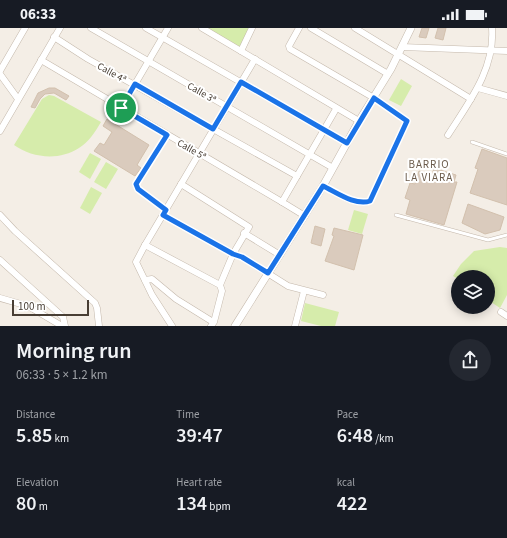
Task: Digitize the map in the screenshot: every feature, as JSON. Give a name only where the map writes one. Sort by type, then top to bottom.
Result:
[{"type":"street","points":[[18,99],[0,73],[25,28]]},
{"type":"street","points":[[0,131],[2,123],[60,28]]},
{"type":"street","name":"Calle 3ª","points":[[91,28],[333,168]]},
{"type":"street","points":[[146,28],[347,143]]},
{"type":"street","points":[[121,108],[168,28]]},
{"type":"street","points":[[202,28],[336,109],[359,121]]},
{"type":"street","points":[[241,51],[252,28]]},
{"type":"street","points":[[299,28],[289,48],[374,98],[407,121],[370,201],[365,203],[357,201],[323,186]]},
{"type":"street","points":[[311,28],[388,74]]},
{"type":"street","points":[[355,28],[471,99]]},
{"type":"street","points":[[235,326],[323,186],[359,121],[388,74],[411,28]]},
{"type":"street","points":[[448,135],[486,73],[492,51],[492,28]]},
{"type":"street","name":"Calle 4ª","points":[[54,37],[88,59],[297,176]]},
{"type":"street","points":[[402,47],[507,52]]},
{"type":"street","points":[[172,326],[152,295],[136,262],[254,59]]},
{"type":"street","name":"Calle 5ª","points":[[41,60],[305,216]]},
{"type":"street","points":[[478,88],[507,96]]},
{"type":"street","points":[[282,202],[336,109]]},
{"type":"street","points":[[167,135],[136,184],[138,189],[164,212],[233,254],[242,257],[288,286],[304,291],[323,294]]},
{"type":"street","points":[[145,280],[152,279],[176,299],[212,324],[222,291],[220,286],[233,254],[248,227],[181,184]]},
{"type":"street","points":[[0,215],[15,231],[95,303],[99,326]]},
{"type":"street","points":[[244,233],[280,255]]},
{"type":"street","points":[[145,245],[220,286]]},
{"type":"street","points":[[0,260],[63,317],[64,326]]},
{"type":"street","points":[[295,326],[304,291]]},
{"type":"street","points":[[0,298],[28,306],[64,326]]},
{"type":"lane","points":[[472,142],[507,154]]},
{"type":"lane","points":[[396,215],[488,240],[507,235]]},
{"type":"green space","points":[[202,28],[252,28],[241,51]]},
{"type":"green space","points":[[401,79],[412,86],[401,106],[389,100]]},
{"type":"green space","points":[[49,95],[54,96],[101,122],[86,143],[63,155],[37,155],[29,153],[14,145],[42,99]]},
{"type":"green space","points":[[90,153],[101,159],[90,179],[79,172]]},
{"type":"green space","points":[[106,162],[118,169],[106,189],[94,182]]},
{"type":"green space","points":[[91,187],[102,193],[90,214],[80,208]]},
{"type":"green space","points":[[354,210],[368,214],[362,234],[348,230]]},
{"type":"green space","points":[[500,247],[507,248],[507,295],[500,308],[495,305],[495,270],[457,270],[474,251]]},
{"type":"green space","points":[[305,303],[339,312],[335,326],[321,326],[301,321]]},
{"type":"building","points":[[422,28],[429,28],[426,38],[419,37]]},
{"type":"building","points":[[438,28],[446,28],[443,40],[435,38]]},
{"type":"building","points":[[49,88],[55,88],[69,96],[66,100],[54,93],[45,94],[35,108],[31,107],[38,93]]},
{"type":"building","points":[[107,119],[149,145],[137,165],[141,168],[135,176],[94,151],[100,143],[104,145],[112,132],[103,126]]},
{"type":"building","points":[[482,149],[507,158],[507,205],[470,193],[478,169],[475,168]]},
{"type":"building","points":[[434,168],[456,175],[454,182],[457,182],[444,225],[406,214],[410,200],[405,198],[410,183],[415,184],[419,171],[432,175]]},
{"type":"building","points":[[468,204],[504,217],[500,230],[485,234],[462,223]]},
{"type":"building","points":[[315,226],[325,229],[321,246],[311,243]]},
{"type":"building","points":[[334,228],[363,235],[354,270],[325,261],[334,236],[332,235]]},
{"type":"district","name":"BARRIO LA VIARA","points":[[429,170]]},
{"type":"route","points":[[241,82],[347,143],[374,98],[407,121],[370,201],[365,203],[357,201],[323,186],[268,273],[242,257],[233,254],[163,215],[166,210],[136,187],[136,184],[167,135],[121,108],[135,84],[213,129],[241,82]]}]
